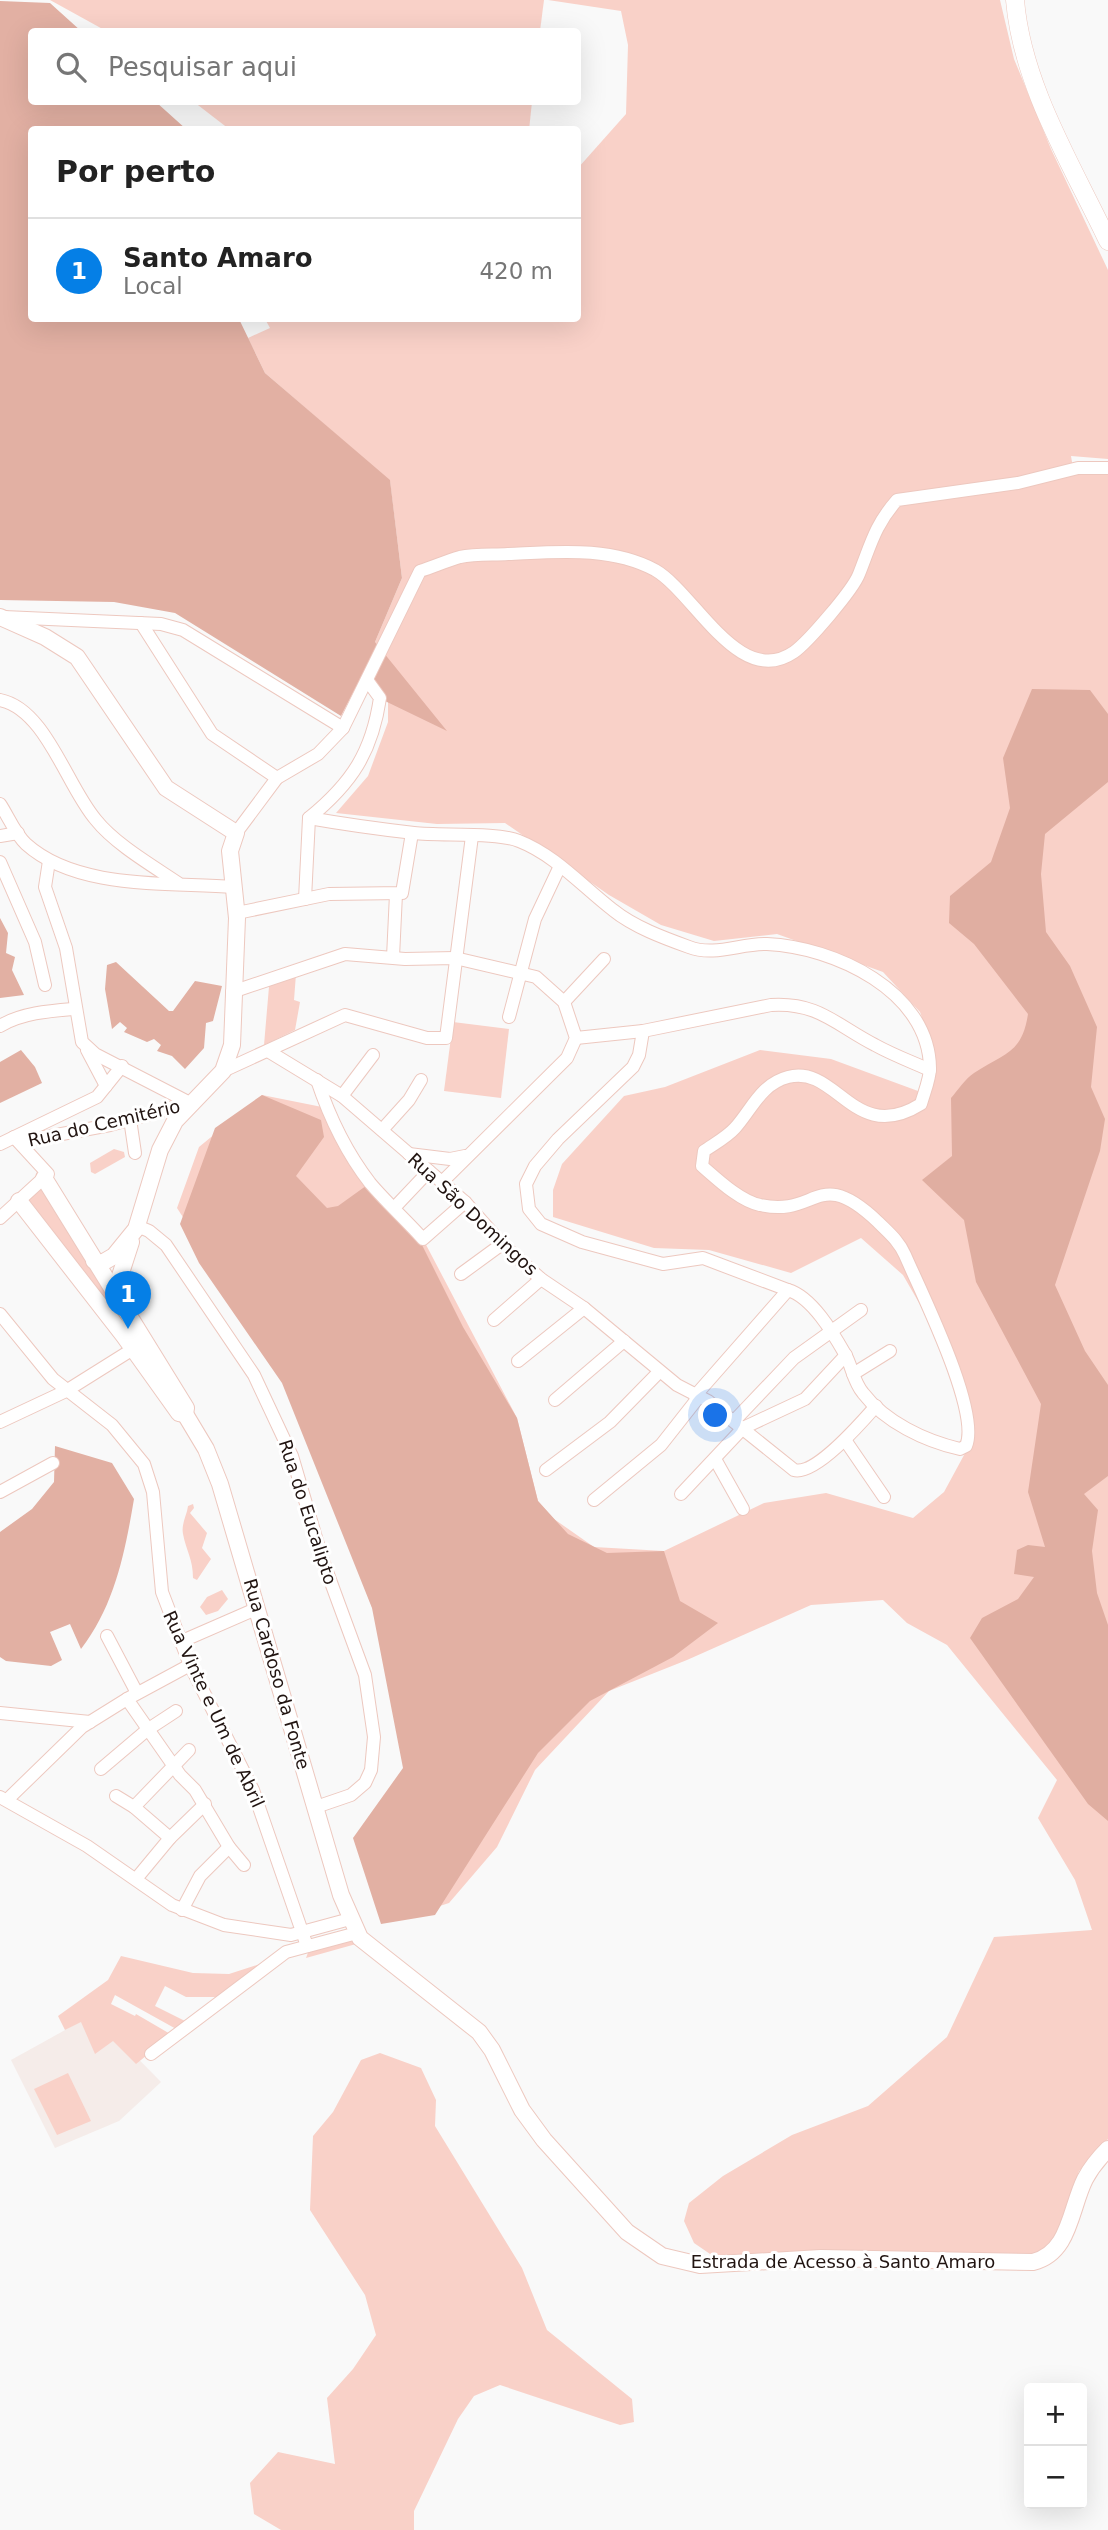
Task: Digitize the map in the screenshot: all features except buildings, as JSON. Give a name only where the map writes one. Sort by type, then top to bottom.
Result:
[{"type":"main road","points":[[1015,0],[1023,46],[1041,99],[1108,241]]},
{"type":"main road","points":[[0,617],[45,637],[77,657],[166,788],[236,833],[230,851],[237,913],[232,1045],[223,1070],[175,1121],[160,1150],[120,1276],[125,1311]]},
{"type":"main road","name":"Rua Cardoso da Fonte","points":[[44,1178],[125,1311],[139,1345],[179,1413],[185,1414],[206,1449],[220,1484],[355,1930]]},
{"type":"main road","name":"Rua Cardoso da Fonte","points":[[19,1201],[139,1345]]},
{"type":"main road","points":[[94,1261],[102,1263],[110,1259],[136,1228]]},
{"type":"main road","name":"Estrada de Acesso à Santo Amaro","points":[[355,1930],[479,2032],[492,2050],[522,2110],[544,2140],[627,2232],[646,2247],[673,2260],[700,2265],[835,2258],[1041,2260],[1059,2248],[1084,2181],[1108,2149]]},
{"type":"street","points":[[236,833],[277,778],[318,754],[343,728],[420,571],[462,557],[572,551],[609,555],[654,569],[678,587],[726,642],[754,660],[776,660],[794,652],[858,577],[878,521],[897,500],[1018,484],[1078,468],[1108,468]]},
{"type":"street","points":[[0,617],[161,624],[183,631],[343,728]]},
{"type":"street","points":[[141,623],[212,734],[277,778]]},
{"type":"street","points":[[305,899],[309,818],[356,769],[374,734],[380,698],[367,680]]},
{"type":"street","points":[[0,700],[13,703],[37,725],[96,821],[178,883]]},
{"type":"street","points":[[0,804],[24,843],[49,861],[86,877],[233,887]]},
{"type":"street","points":[[309,818],[412,833],[518,840],[560,866],[615,912],[693,949],[724,951],[766,944],[810,951],[859,971],[895,993],[915,1019],[926,1044],[930,1070],[921,1104],[904,1115],[878,1117],[816,1080],[791,1075],[769,1084],[733,1130],[704,1150],[702,1166],[757,1205],[775,1207],[827,1194],[839,1195],[864,1208],[901,1246],[960,1389],[967,1414],[967,1443],[960,1449],[936,1443],[876,1406],[864,1395],[846,1355],[808,1303],[788,1290],[703,1258],[663,1264],[582,1242],[541,1224],[529,1209],[526,1184],[535,1166],[558,1139],[633,1067],[639,1055],[643,1031]]},
{"type":"street","points":[[0,836],[18,833]]},
{"type":"street","points":[[237,913],[329,894],[402,893],[412,833]]},
{"type":"street","points":[[223,1070],[345,1015],[427,1038],[446,1038],[472,836]]},
{"type":"street","points":[[49,861],[45,887],[66,948],[74,1009],[87,1049],[106,1086]]},
{"type":"street","points":[[0,862],[35,942],[45,985]]},
{"type":"street","points":[[509,1017],[535,919],[560,866]]},
{"type":"street","points":[[393,957],[396,894]]},
{"type":"street","points":[[232,992],[345,954],[456,958],[520,971],[536,977],[564,1002],[576,1038],[567,1058],[465,1156],[442,1182]]},
{"type":"street","points":[[564,1002],[604,959]]},
{"type":"street","points":[[576,1038],[643,1031],[771,1005],[790,1004],[809,1007],[874,1045],[930,1070]]},
{"type":"street","points":[[0,1026],[10,1020],[47,1011],[74,1009]]},
{"type":"street","points":[[87,1049],[190,1103]]},
{"type":"street","name":"Rua São Domingos","points":[[268,1051],[342,1096],[465,1202],[502,1244],[541,1279],[584,1308],[659,1372],[697,1397],[708,1401],[798,1471],[807,1469],[845,1440]]},
{"type":"street","points":[[342,1096],[373,1055]]},
{"type":"street","points":[[0,1144],[17,1139],[97,1097],[122,1066]]},
{"type":"street","points":[[317,1080],[327,1108],[355,1161],[370,1183],[423,1239],[465,1202]]},
{"type":"street","points":[[382,1130],[409,1100],[421,1080]]},
{"type":"street","name":"Rua do Cemitério","points":[[17,1139],[130,1119],[190,1103]]},
{"type":"street","points":[[130,1119],[135,1153]]},
{"type":"street","name":"Rua Cardoso da Fonte","points":[[17,1139],[48,1174],[44,1178]]},
{"type":"street","points":[[409,1154],[450,1159],[465,1156]]},
{"type":"street","points":[[394,1208],[429,1171]]},
{"type":"street","points":[[0,1218],[44,1178]]},
{"type":"street","name":"Rua do Eucalipto","points":[[136,1228],[149,1231],[166,1245],[254,1375],[292,1456],[321,1558],[365,1675],[374,1737],[371,1770],[359,1790],[343,1799],[316,1807]]},
{"type":"street","points":[[461,1274],[502,1244]]},
{"type":"street","points":[[494,1320],[541,1279]]},
{"type":"street","points":[[594,1500],[661,1445],[697,1397],[788,1290]]},
{"type":"street","points":[[518,1362],[584,1308]]},
{"type":"street","points":[[681,1494],[715,1459],[739,1424],[793,1358],[861,1310]]},
{"type":"street","name":"Rua Vinte e Um de Abril","points":[[0,1314],[65,1391],[112,1425],[144,1464],[153,1492],[162,1592],[190,1665],[253,1790],[307,1946]]},
{"type":"street","points":[[555,1400],[624,1341]]},
{"type":"street","points":[[0,1422],[65,1391],[139,1345]]},
{"type":"street","points":[[853,1374],[890,1351]]},
{"type":"street","points":[[739,1424],[805,1399],[846,1355]]},
{"type":"street","points":[[546,1470],[610,1422],[659,1372]]},
{"type":"street","points":[[876,1406],[845,1440],[884,1497]]},
{"type":"street","points":[[715,1459],[743,1508]]},
{"type":"street","points":[[0,1492],[53,1463]]},
{"type":"street","points":[[180,1642],[258,1608]]},
{"type":"street","points":[[107,1636],[147,1730],[205,1804],[229,1847],[244,1866]]},
{"type":"street","points":[[190,1665],[90,1722],[4,1799],[182,1910],[246,1930],[280,1935],[355,1930]]},
{"type":"street","points":[[101,1769],[147,1730],[176,1711]]},
{"type":"street","points":[[0,1713],[90,1722]]},
{"type":"street","points":[[134,1807],[189,1750]]},
{"type":"street","points":[[116,1796],[134,1807],[170,1838]]},
{"type":"street","points":[[136,1879],[170,1838],[205,1804]]},
{"type":"street","points":[[182,1910],[200,1875],[229,1847]]},
{"type":"street","points":[[151,2054],[286,1952],[355,1930]]},
{"type":"shaded area","points":[[50,0],[544,0],[540,28],[101,28]]},
{"type":"shaded area","points":[[548,0],[1000,0],[1014,59],[1051,149],[1108,270],[1108,459],[1071,456],[1074,474],[1108,473],[1108,2139],[1079,2171],[1054,2240],[1038,2253],[799,2252],[713,2256],[694,2243],[684,2221],[689,2203],[723,2176],[792,2135],[868,2106],[947,2037],[994,1937],[1092,1930],[1075,1880],[1038,1818],[1057,1780],[947,1645],[907,1623],[883,1600],[811,1605],[609,1691],[535,1770],[497,1847],[449,1903],[391,1922],[385,1826],[420,1732],[279,1365],[177,1208],[199,1147],[262,1095],[327,1108],[355,1161],[423,1239],[517,1418],[538,1501],[554,1519],[594,1547],[664,1551],[764,1503],[826,1493],[913,1518],[944,1492],[970,1444],[953,1362],[903,1275],[861,1238],[791,1273],[709,1250],[654,1248],[553,1217],[553,1190],[562,1164],[624,1096],[665,1087],[760,1050],[831,1059],[918,1091],[936,1057],[920,1012],[883,972],[777,934],[714,941],[661,925],[609,895],[505,823],[437,824],[336,813],[368,776],[388,722],[388,673],[375,642],[402,578],[390,481],[265,373],[248,338],[270,328],[267,322],[581,322],[581,165],[626,114],[628,45],[621,11]]},
{"type":"shaded area","points":[[0,1],[50,3],[78,28],[28,28],[28,105],[159,105],[183,126],[28,126],[28,322],[240,322],[265,373],[390,480],[402,578],[375,642],[447,731],[356,687],[341,716],[175,613],[114,602],[0,600]]},
{"type":"shaded area","points":[[198,105],[532,105],[529,126],[225,126]]},
{"type":"shaded area","points":[[1032,689],[1090,690],[1108,714],[1108,782],[1045,834],[1041,874],[1046,932],[1070,966],[1097,1027],[1091,1087],[1105,1119],[1100,1151],[1055,1285],[1085,1351],[1108,1385],[1108,1476],[1084,1494],[1098,1510],[1092,1551],[1097,1593],[1108,1625],[1108,1821],[1088,1804],[970,1638],[982,1618],[1018,1599],[1034,1577],[1014,1574],[1017,1550],[1028,1545],[1045,1547],[1028,1492],[1041,1404],[976,1282],[964,1220],[922,1180],[952,1156],[951,1098],[971,1075],[1016,1045],[1028,1014],[974,944],[949,923],[950,896],[991,862],[1010,808],[1003,758]]},
{"type":"shaded area","points":[[0,918],[8,933],[6,953],[15,957],[12,970],[24,995],[0,998]]},
{"type":"shaded area","points":[[116,962],[169,1011],[173,1011],[195,981],[222,986],[213,1021],[206,1023],[204,1048],[185,1069],[172,1056],[157,1051],[161,1045],[154,1039],[147,1042],[124,1032],[127,1028],[120,1022],[112,1029],[105,989],[107,965]]},
{"type":"shaded area","points":[[296,974],[294,1000],[300,1002],[295,1030],[264,1045],[270,975]]},
{"type":"shaded area","points":[[453,1022],[509,1029],[501,1098],[444,1091]]},
{"type":"shaded area","points":[[21,1050],[35,1067],[42,1083],[0,1103],[0,1062]]},
{"type":"shaded area","points":[[262,1095],[321,1120],[324,1137],[296,1176],[327,1208],[338,1206],[370,1183],[414,1229],[463,1327],[517,1418],[538,1501],[568,1534],[607,1553],[664,1551],[680,1601],[718,1623],[673,1657],[590,1701],[538,1753],[435,1915],[381,1924],[353,1838],[403,1768],[372,1608],[282,1383],[199,1263],[180,1224],[215,1128]]},
{"type":"shaded area","points":[[114,1149],[124,1152],[125,1157],[95,1174],[91,1172],[90,1163]]},
{"type":"shaded area","points":[[41,1187],[133,1330],[129,1334],[26,1201]]},
{"type":"shaded area","points":[[55,1446],[112,1463],[134,1499],[127,1539],[110,1596],[93,1632],[81,1649],[70,1624],[50,1632],[62,1660],[51,1666],[6,1661],[0,1657],[0,1532],[32,1509],[54,1482]]},
{"type":"shaded area","points":[[193,1504],[194,1508],[190,1513],[207,1533],[202,1548],[211,1559],[197,1580],[193,1578],[183,1530],[188,1506]]},
{"type":"shaded area","points":[[222,1590],[228,1599],[218,1611],[206,1615],[200,1607],[207,1597]]},
{"type":"shaded area","points":[[351,1941],[356,1944],[306,1958],[309,1950]]},
{"type":"shaded area","points":[[121,1956],[193,1973],[229,1974],[260,1964],[222,1997],[186,1997],[165,1986],[155,2006],[189,2023],[178,2030],[115,1995],[111,2004],[135,2016],[136,2014],[172,2035],[136,2064],[113,2041],[95,2054],[81,2022],[65,2030],[58,2016],[108,1980]]},
{"type":"shaded area","points":[[94,2014],[161,2082],[119,2121],[55,2148],[11,2060]]},
{"type":"shaded area","points":[[380,2053],[421,2068],[436,2100],[435,2126],[522,2268],[547,2330],[632,2399],[634,2422],[620,2425],[500,2385],[474,2396],[458,2419],[414,2511],[414,2530],[281,2530],[254,2514],[250,2483],[278,2452],[335,2464],[327,2398],[353,2369],[376,2335],[365,2295],[310,2210],[313,2136],[333,2112],[361,2060]]},
{"type":"shaded area","points":[[68,2073],[91,2121],[57,2135],[34,2089]]},
{"type":"place","name":"Santo Amaro","points":[[128,1329]]}]
